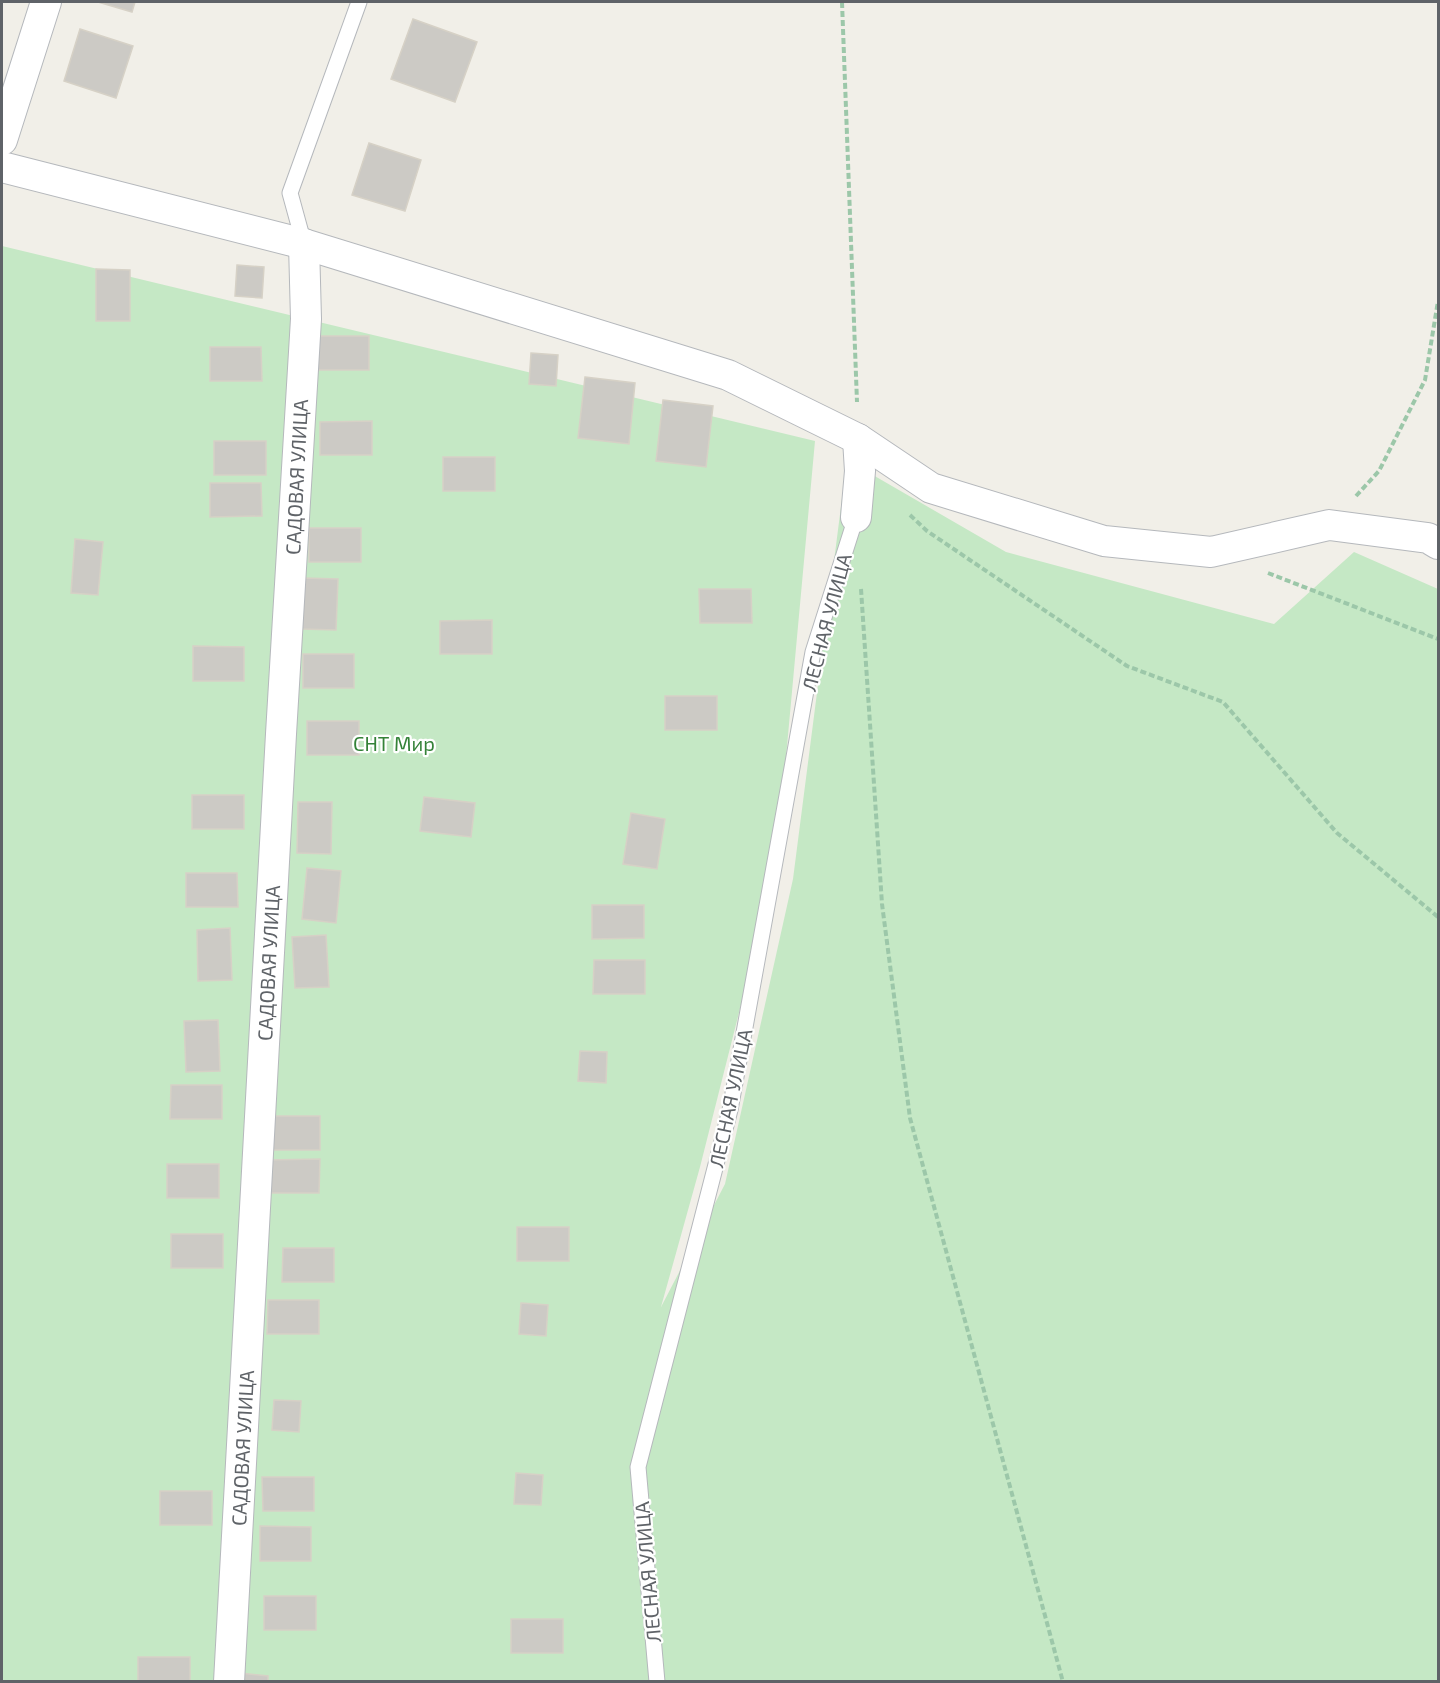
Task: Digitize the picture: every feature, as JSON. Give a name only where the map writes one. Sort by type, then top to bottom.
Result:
[{"type":"street","points":[[2,140],[46,2]]},
{"type":"street","points":[[2,167],[304,244],[728,375],[858,439],[931,488],[1104,541],[1211,552],[1329,525],[1428,538],[1438,544]]},
{"type":"street","name":"САДОВАЯ УЛИЦА","points":[[229,1682],[305,331],[304,244]]},
{"type":"street","points":[[856,517],[860,471],[858,439]]},
{"type":"lane","points":[[304,244],[290,193],[359,2]]},
{"type":"lane","name":"ЛЕСНАЯ УЛИЦА","points":[[657,1682],[638,1467],[730,1110],[813,652],[856,517]]},
{"type":"path","points":[[842,2],[858,439]]},
{"type":"path","points":[[1329,525],[1379,471],[1425,380],[1438,302]]},
{"type":"path","points":[[902,508],[927,531],[1127,666],[1223,702],[1337,833],[1438,916]]},
{"type":"path","points":[[1264,572],[1438,639]]},
{"type":"path","points":[[861,587],[882,904],[910,1118],[1063,1682]]},
{"type":"green space","name":"СНТ Мир","points":[[2,246],[815,441],[776,866],[700,1167],[661,1307],[725,1184],[793,879],[847,460],[1006,552],[1274,624],[1354,552],[1438,589],[1438,1681],[2,1682]]},
{"type":"building","points":[[98,2],[135,2],[132,12]]},
{"type":"building","points":[[413,19],[477,42],[455,102],[391,79]]},
{"type":"building","points":[[80,29],[133,46],[116,98],[64,81]]},
{"type":"building","points":[[369,143],[421,160],[405,211],[352,195]]},
{"type":"building","points":[[237,265],[264,267],[262,298],[235,296]]},
{"type":"building","points":[[96,269],[130,270],[130,321],[96,321]]},
{"type":"building","points":[[317,336],[369,336],[369,370],[318,370]]},
{"type":"building","points":[[210,347],[261,347],[262,381],[210,381]]},
{"type":"building","points":[[531,353],[558,355],[556,386],[529,384]]},
{"type":"building","points":[[585,377],[635,383],[629,444],[578,438]]},
{"type":"building","points":[[663,400],[713,406],[706,467],[656,461]]},
{"type":"building","points":[[372,421],[372,455],[320,455],[320,422]]},
{"type":"building","points":[[214,441],[266,441],[266,475],[214,475]]},
{"type":"building","points":[[443,457],[495,457],[495,491],[443,491]]},
{"type":"building","points":[[210,483],[261,483],[262,516],[210,517]]},
{"type":"building","points":[[309,528],[361,528],[361,562],[309,562]]},
{"type":"building","points":[[75,539],[103,542],[98,595],[71,593]]},
{"type":"building","points":[[304,578],[338,579],[336,630],[302,629]]},
{"type":"building","points":[[699,589],[751,589],[752,623],[700,623]]},
{"type":"building","points":[[492,620],[492,654],[440,654],[440,621]]},
{"type":"building","points":[[193,646],[244,647],[244,681],[193,681]]},
{"type":"building","points":[[303,654],[354,654],[354,688],[303,688]]},
{"type":"building","points":[[665,696],[717,696],[717,730],[665,730]]},
{"type":"building","points":[[307,721],[359,721],[359,755],[307,755]]},
{"type":"building","points":[[192,795],[244,795],[244,829],[192,829]]},
{"type":"building","points":[[424,797],[475,803],[471,837],[420,831]]},
{"type":"building","points":[[298,802],[332,802],[331,854],[297,853]]},
{"type":"building","points":[[631,813],[665,819],[657,869],[623,864]]},
{"type":"building","points":[[307,868],[341,871],[336,923],[302,919]]},
{"type":"building","points":[[186,873],[237,873],[238,907],[186,907]]},
{"type":"building","points":[[592,905],[644,905],[644,938],[592,939]]},
{"type":"building","points":[[230,928],[232,980],[198,981],[197,930]]},
{"type":"building","points":[[326,935],[329,987],[295,988],[292,937]]},
{"type":"building","points":[[594,960],[645,960],[645,994],[593,994]]},
{"type":"building","points":[[218,1020],[220,1071],[186,1072],[184,1021]]},
{"type":"building","points":[[580,1051],[607,1052],[606,1083],[578,1081]]},
{"type":"building","points":[[171,1085],[222,1085],[222,1119],[170,1119]]},
{"type":"building","points":[[269,1116],[320,1116],[320,1150],[268,1150]]},
{"type":"building","points":[[320,1159],[319,1193],[268,1193],[268,1160]]},
{"type":"building","points":[[167,1164],[219,1164],[219,1198],[167,1198]]},
{"type":"building","points":[[517,1227],[569,1227],[569,1261],[517,1261]]},
{"type":"building","points":[[171,1234],[223,1234],[223,1268],[171,1268]]},
{"type":"building","points":[[283,1248],[334,1248],[334,1282],[282,1282]]},
{"type":"building","points":[[268,1300],[319,1300],[319,1334],[267,1334]]},
{"type":"building","points":[[521,1303],[548,1305],[546,1336],[519,1334]]},
{"type":"building","points":[[274,1400],[301,1401],[299,1432],[272,1430]]},
{"type":"building","points":[[516,1473],[543,1475],[541,1505],[514,1504]]},
{"type":"building","points":[[262,1477],[314,1477],[314,1511],[263,1511]]},
{"type":"building","points":[[160,1491],[212,1491],[212,1525],[160,1525]]},
{"type":"building","points":[[260,1526],[311,1527],[311,1561],[260,1561]]},
{"type":"building","points":[[264,1596],[316,1596],[316,1630],[264,1630]]},
{"type":"building","points":[[511,1619],[563,1619],[563,1653],[511,1653]]},
{"type":"building","points":[[138,1657],[190,1657],[190,1682],[138,1682]]},
{"type":"building","points":[[240,1673],[268,1676],[268,1682],[239,1682]]}]
